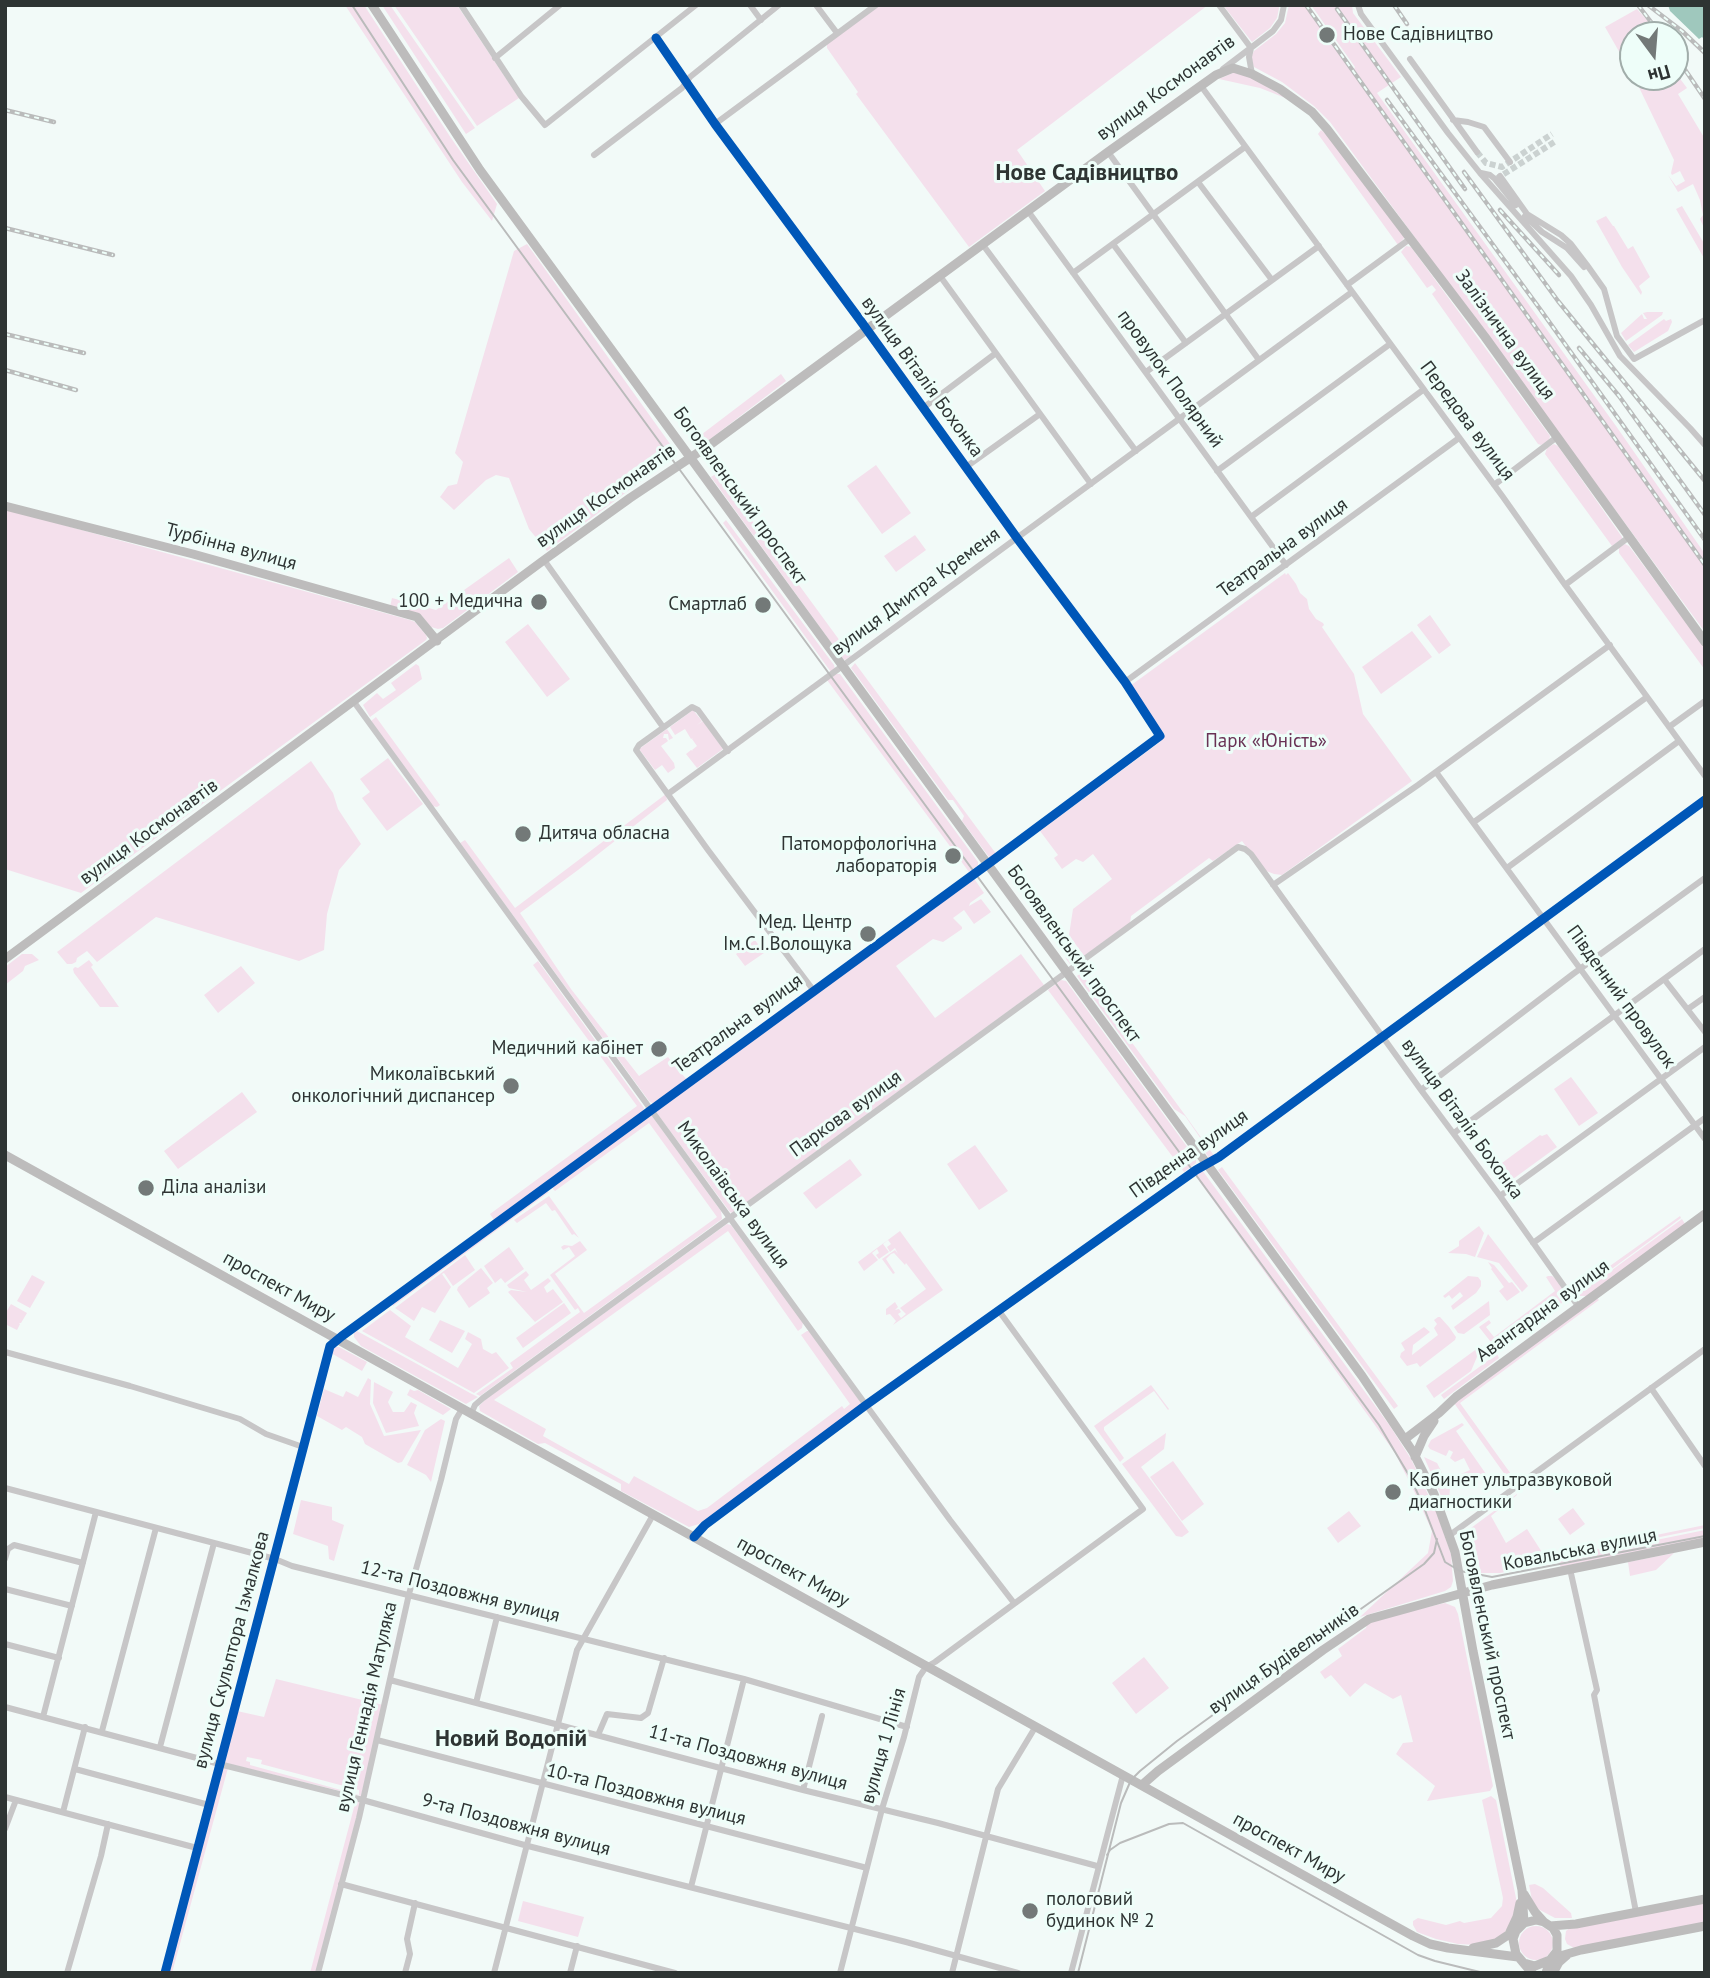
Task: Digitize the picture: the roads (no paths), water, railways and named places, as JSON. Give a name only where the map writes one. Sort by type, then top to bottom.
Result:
[{"type":"main road","name":"Богоявленський проспект","points":[[372,5],[480,170],[1405,1439],[1434,1494],[1459,1568],[1473,1651],[1522,1889],[1521,1926],[1513,1943],[1521,1960]]},
{"type":"main road","name":"Залізнична вулиця","points":[[1216,75],[1233,68],[1252,74],[1280,89],[1312,112],[1412,238],[1705,642]]},
{"type":"main road","name":"вулиця Космонавтів","points":[[5,959],[544,560],[667,472],[711,444],[1216,75]]},
{"type":"main road","points":[[675,436],[689,446],[711,444]]},
{"type":"main road","points":[[667,472],[677,455],[675,436]]},
{"type":"main road","points":[[667,472],[683,470],[702,476]]},
{"type":"main road","name":"Турбінна вулиця","points":[[5,506],[417,617],[437,641]]},
{"type":"main road","name":"проспект Миру","points":[[5,1155],[1413,1936],[1430,1944],[1521,1960]]},
{"type":"main road","name":"Авангардна вулиця","points":[[1405,1439],[1456,1397],[1705,1214]]},
{"type":"main road","points":[[1415,1457],[1424,1436],[1439,1413]]},
{"type":"main road","name":"Ковальська вулиця","points":[[1463,1593],[1705,1542]]},
{"type":"main road","name":"вулиця Будівельників","points":[[1142,1785],[1158,1770],[1369,1619],[1463,1593]]},
{"type":"main road","name":"Богоявленський проспект","points":[[1522,1889],[1531,1907],[1555,1932],[1557,1951],[1546,1973]]},
{"type":"main road","points":[[1509,1934],[1517,1917],[1522,1889]]},
{"type":"main road","points":[[1521,1926],[1536,1920],[1547,1924],[1576,1924],[1705,1899]]},
{"type":"main road","name":"проспект Миру","points":[[1458,1950],[1488,1946],[1521,1926]]},
{"type":"main road","points":[[1521,1960],[1535,1966],[1571,1952],[1705,1926]]},
{"type":"main road","points":[[1553,1973],[1559,1962],[1571,1952]]},
{"type":"main road","points":[[1521,1960],[1532,1973]]},
{"type":"street","points":[[461,5],[543,125],[547,125],[696,5]]},
{"type":"street","points":[[495,58],[560,5]]},
{"type":"street","points":[[750,5],[761,20]]},
{"type":"street","points":[[594,155],[682,88],[691,76],[779,5]]},
{"type":"street","points":[[816,5],[837,33]]},
{"type":"street","points":[[715,124],[876,5]]},
{"type":"street","points":[[1219,5],[1251,48],[1249,57],[1252,74]]},
{"type":"street","name":"вулиця Космонавтів","points":[[1216,75],[1273,31],[1281,20],[1284,5]]},
{"type":"street","points":[[1358,5],[1361,14],[1411,84],[1480,173],[1571,276],[1620,356],[1705,445]]},
{"type":"street","name":"вулиця Віталія Бохонка","points":[[656,38],[685,83],[1125,682],[1160,736]]},
{"type":"street","points":[[1410,59],[1477,152]]},
{"type":"street","name":"Передова вулиця","points":[[1201,86],[1705,776]]},
{"type":"street","points":[[1453,120],[1484,127],[1510,162]]},
{"type":"street","points":[[1073,273],[1245,147]]},
{"type":"street","points":[[1108,152],[1259,360]]},
{"type":"street","points":[[1480,173],[1495,179],[1542,232],[1567,248],[1584,267]]},
{"type":"street","points":[[1500,176],[1527,214],[1571,244],[1604,289],[1617,336],[1634,359],[1705,320]]},
{"type":"street","points":[[1198,182],[1272,280]]},
{"type":"street","name":"провулок Полярний","points":[[1028,211],[1286,565]]},
{"type":"street","name":"вулиця Дмитра Кременя","points":[[668,794],[1259,360],[1412,238]]},
{"type":"street","points":[[1113,244],[1186,343]]},
{"type":"street","points":[[983,245],[1136,451]]},
{"type":"street","points":[[1146,372],[1319,246]]},
{"type":"street","points":[[940,276],[1091,484]]},
{"type":"street","points":[[1217,471],[1390,344]]},
{"type":"street","points":[[923,408],[996,353]]},
{"type":"street","points":[[1251,517],[1423,390]]},
{"type":"street","points":[[966,467],[1040,414]]},
{"type":"street","points":[[1494,485],[1557,437]]},
{"type":"street","name":"Театральна вулиця","points":[[1125,682],[1460,438]]},
{"type":"street","points":[[1565,585],[1629,537]]},
{"type":"street","points":[[544,560],[663,727]]},
{"type":"street","points":[[1273,885],[1436,772],[1610,645]]},
{"type":"street","points":[[1474,822],[1647,697]]},
{"type":"street","points":[[1669,727],[1705,701]]},
{"type":"street","name":"Миколаївська вулиця","points":[[354,702],[950,1520],[1014,1602]]},
{"type":"street","points":[[728,751],[692,707],[639,745],[636,750],[814,991]]},
{"type":"street","name":"Театральна вулиця","points":[[337,1339],[1160,736]]},
{"type":"street","points":[[1507,868],[1679,741]]},
{"type":"street","name":"Південний провулок","points":[[1436,772],[1705,1139]]},
{"type":"street","name":"Південна вулиця","points":[[694,1537],[705,1525],[866,1405],[1196,1170],[1219,1157],[1705,800]]},
{"type":"street","name":"Паркова вулиця","points":[[466,1411],[1234,849],[1245,849]]},
{"type":"street","name":"вулиця Віталія Бохонка","points":[[1245,849],[1578,1306]]},
{"type":"street","points":[[1421,1090],[1705,878]]},
{"type":"street","points":[[1454,1133],[1705,949]]},
{"type":"street","points":[[1664,979],[1705,1032]]},
{"type":"street","points":[[1688,1009],[1705,997]]},
{"type":"street","points":[[1500,1196],[1705,1047]]},
{"type":"street","points":[[1532,1243],[1705,1118]]},
{"type":"street","points":[[926,1667],[1143,1509],[999,1311]]},
{"type":"street","name":"вулиця Скульптора Ізмалкова","points":[[165,1973],[327,1354],[337,1339]]},
{"type":"street","points":[[1450,1535],[1705,1349]]},
{"type":"street","points":[[5,1352],[240,1419],[266,1434],[303,1447]]},
{"type":"street","points":[[1651,1388],[1705,1466]]},
{"type":"street","name":"вулиця Геннадія Матуляка","points":[[318,1973],[363,1800],[409,1594],[456,1419],[466,1411]]},
{"type":"street","name":"12-та Поздовжня вулиця","points":[[5,1488],[275,1559],[292,1566],[744,1679],[907,1727]]},
{"type":"street","points":[[43,1717],[96,1512]]},
{"type":"street","points":[[494,1973],[577,1650],[653,1515]]},
{"type":"street","points":[[102,1731],[156,1528]]},
{"type":"street","points":[[160,1748],[214,1543]]},
{"type":"street","points":[[5,1559],[8,1549],[15,1545],[83,1563]]},
{"type":"street","points":[[1570,1569],[1597,1690],[1594,1695],[1636,1912]]},
{"type":"street","points":[[5,1589],[72,1606]]},
{"type":"street","points":[[476,1703],[497,1617]]},
{"type":"street","points":[[5,1644],[59,1658]]},
{"type":"street","points":[[598,1735],[607,1714],[641,1718],[649,1713],[664,1658]]},
{"type":"street","name":"вулиця 1 Лінія","points":[[840,1973],[919,1677],[926,1667]]},
{"type":"street","name":"11-та Поздовжня вулиця","points":[[390,1679],[1097,1866]]},
{"type":"street","points":[[691,1887],[744,1679]]},
{"type":"street","name":"9-та Поздовжня вулиця","points":[[5,1707],[1018,1973]]},
{"type":"street","points":[[803,1790],[822,1716]]},
{"type":"street","points":[[952,1973],[998,1790],[1036,1726]]},
{"type":"street","points":[[63,1812],[85,1727]]},
{"type":"street","name":"10-та Поздовжня вулиця","points":[[377,1740],[867,1868]]},
{"type":"street","points":[[75,1769],[209,1805]]},
{"type":"street","points":[[1071,1973],[1123,1775]]},
{"type":"street","points":[[5,1797],[197,1848]]},
{"type":"street","points":[[5,1829],[16,1800]]},
{"type":"street","points":[[67,1973],[108,1824]]},
{"type":"street","points":[[341,1884],[675,1973]]},
{"type":"street","points":[[405,1973],[410,1954],[407,1939],[415,1903]]},
{"type":"street","points":[[570,1973],[577,1946]]},
{"type":"street","points":[[644,1973],[646,1965]]},
{"type":"tunnel","points":[[1477,152],[1486,163],[1502,167],[1552,134]]},
{"type":"tunnel","points":[[1496,179],[1556,141]]},
{"type":"tram line","points":[[352,5],[453,160],[1379,1425],[1410,1477],[1445,1562],[1460,1571],[1492,1577],[1705,1536]]},
{"type":"tram line","points":[[1078,1973],[1121,1803],[1131,1780],[1177,1741],[1424,1564],[1434,1553],[1437,1539]]},
{"type":"tram line","points":[[1107,1855],[1120,1843],[1169,1824],[1183,1823],[1418,1955],[1484,1973]]},
{"type":"railway","points":[[1306,5],[1705,565]]},
{"type":"railway","points":[[1394,5],[1407,24]]},
{"type":"railway","points":[[1638,5],[1650,21]]},
{"type":"railway","points":[[1648,5],[1705,53]]},
{"type":"railway","points":[[1337,9],[1465,189]]},
{"type":"railway","points":[[1689,76],[1705,99]]},
{"type":"railway","points":[[1387,100],[1705,540]]},
{"type":"railway","points":[[5,110],[54,122]]},
{"type":"railway","points":[[1464,172],[1558,301],[1705,481]]},
{"type":"railway","points":[[1500,210],[1559,275]]},
{"type":"railway","points":[[5,228],[113,255]]},
{"type":"railway","points":[[5,334],[84,353]]},
{"type":"railway","points":[[1579,348],[1619,396],[1705,515]]},
{"type":"railway","points":[[5,370],[76,390]]},
{"type":"place","name":"Нове Садівництво","points":[[1327,35]]},
{"type":"place","name":"100 + Медична","points":[[539,602]]},
{"type":"place","name":"Смартлаб","points":[[763,605]]},
{"type":"place","name":"Дитяча обласна","points":[[523,834]]},
{"type":"place","name":"Патоморфологічна лабораторія","points":[[953,856]]},
{"type":"place","name":"Мед. Центр Ім.С.І.Волощука","points":[[868,934]]},
{"type":"place","name":"Медичний кабінет","points":[[659,1049]]},
{"type":"place","name":"Миколаївський онкологічний диспансер","points":[[511,1086]]},
{"type":"place","name":"Діла аналізи","points":[[146,1188]]},
{"type":"place","name":"Кабинет ультразвуковой диагностики","points":[[1393,1492]]},
{"type":"place","name":"пологовий будинок № 2","points":[[1030,1911]]},
{"type":"district","name":"Нове Садівництво","points":[[1087,173]]},
{"type":"district","name":"Новий Водопій","points":[[511,1739]]},
{"type":"park label","name":"Парк «Юність»","points":[[1266,742]]}]
